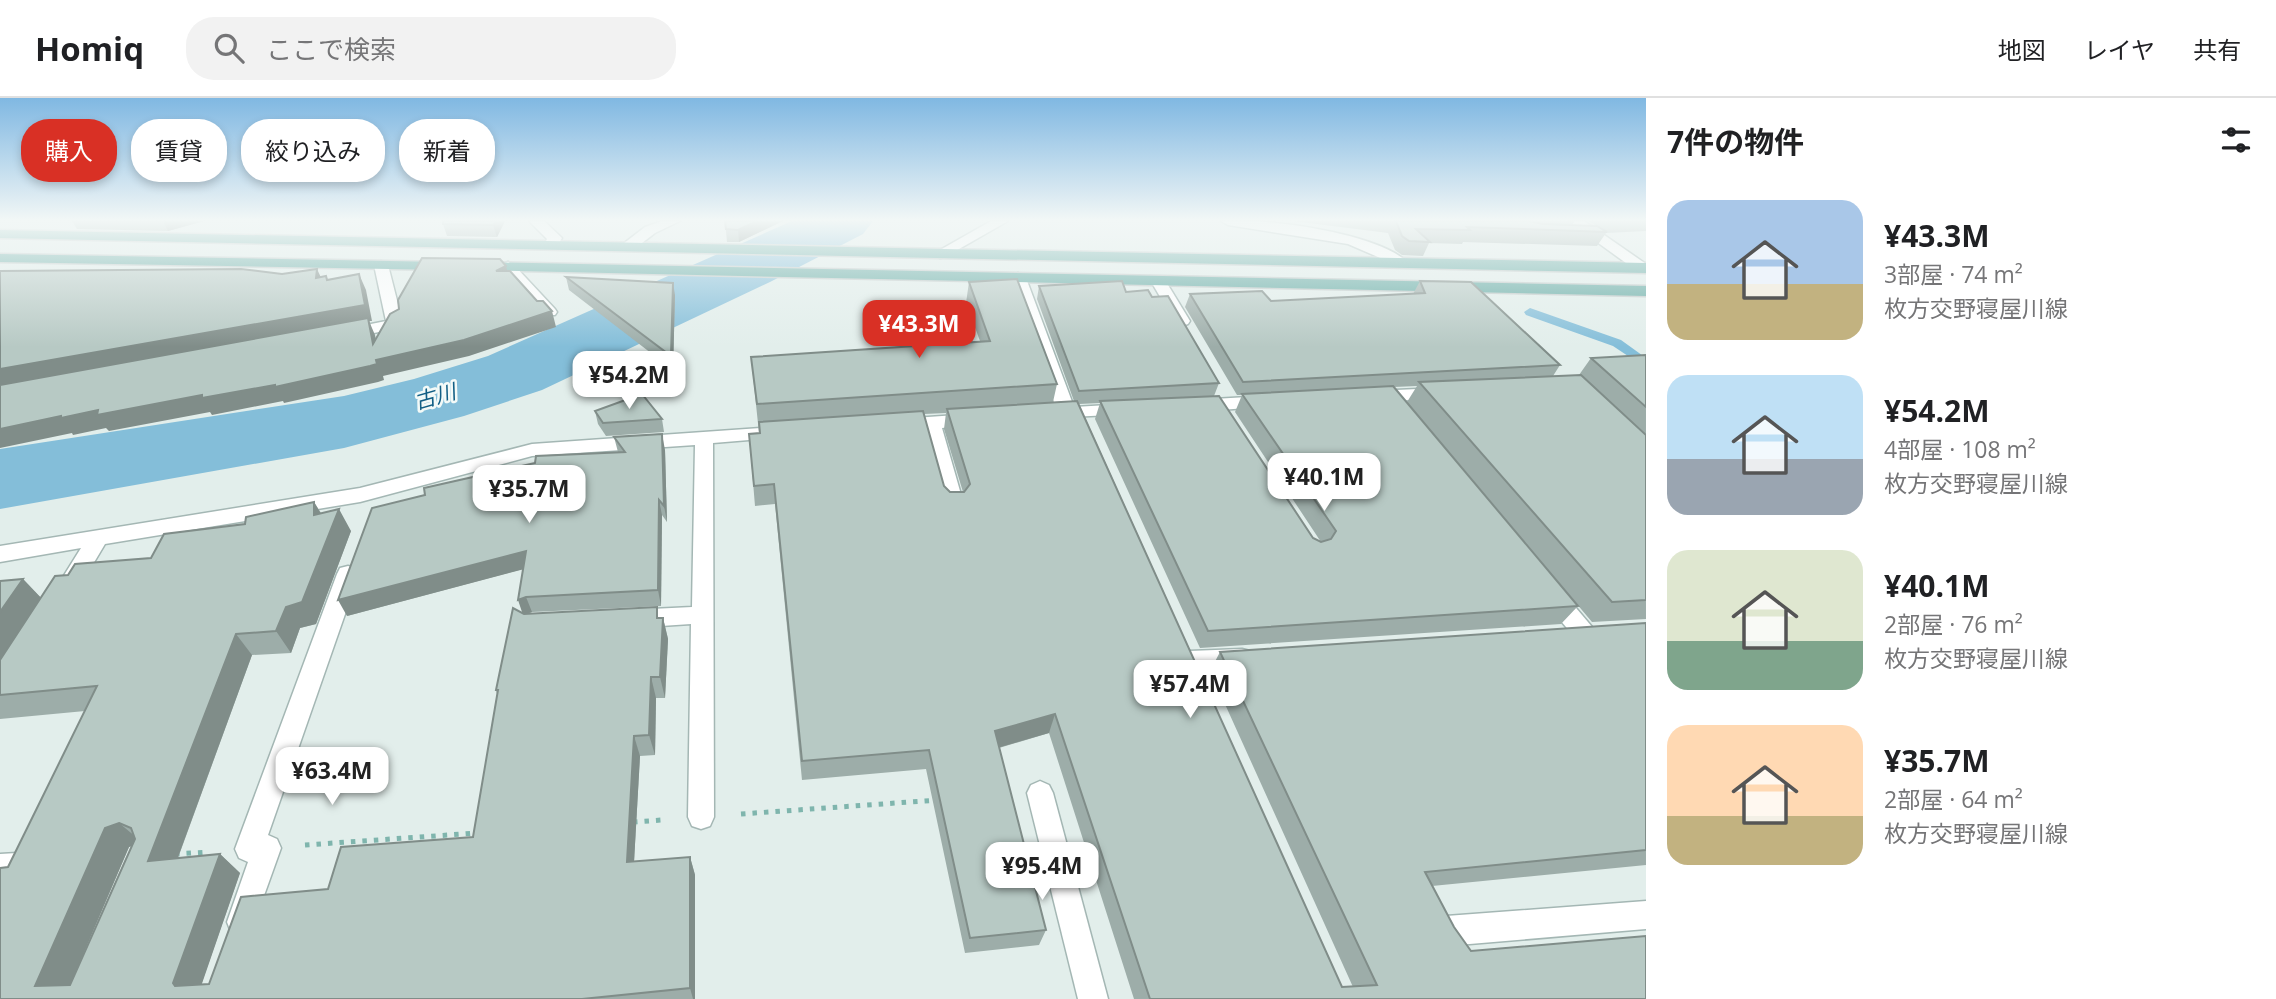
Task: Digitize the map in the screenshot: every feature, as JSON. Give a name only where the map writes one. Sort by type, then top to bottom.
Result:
[{"type":"main road","points":[[275,263],[1646,291]]},
{"type":"main road","points":[[1403,263],[1644,268]]},
{"type":"street","points":[[327,337],[396,324],[381,265]]},
{"type":"street","points":[[508,267],[549,312]]},
{"type":"street","points":[[1018,278],[1073,413],[1090,437]]},
{"type":"street","points":[[1160,283],[1192,338]]},
{"type":"street","points":[[1475,288],[1494,308]]},
{"type":"street","points":[[1217,382],[1233,428]]},
{"type":"street","points":[[1349,398],[1454,393]]},
{"type":"street","points":[[1389,396],[1406,417]]},
{"type":"street","points":[[1177,407],[1283,401]]},
{"type":"street","points":[[1040,415],[1149,409]]},
{"type":"street","points":[[877,426],[985,419]]},
{"type":"street","points":[[931,422],[954,505]]},
{"type":"street","points":[[0,554],[379,489],[532,450],[797,432]]},
{"type":"street","points":[[701,817],[704,438]]},
{"type":"street","points":[[370,515],[379,489]]},
{"type":"street","points":[[57,604],[99,537]]},
{"type":"street","points":[[232,949],[258,849],[356,554]]},
{"type":"street","points":[[1542,582],[1585,634]]},
{"type":"street","points":[[611,620],[703,615]]},
{"type":"street","points":[[1558,636],[1609,632]]},
{"type":"street","points":[[1178,636],[1200,685]]},
{"type":"street","points":[[1189,661],[1258,657]]},
{"type":"street","points":[[1040,793],[1093,999]]},
{"type":"street","points":[[1446,931],[1646,915]]},
{"type":"path","points":[[620,823],[945,800]]},
{"type":"path","points":[[168,855],[484,833]]},
{"type":"building","points":[[419,263],[503,263],[506,266],[496,271],[510,271],[537,301],[543,301],[552,311],[464,340],[376,360],[377,364],[370,366],[275,387],[202,398],[202,395],[97,415],[98,410],[0,429],[0,385],[368,318],[373,344],[390,314],[399,309],[398,300]]},
{"type":"building","points":[[241,269],[282,274],[317,269],[316,278],[326,276],[327,280],[359,274],[365,305],[0,369],[0,271]]},
{"type":"building","points":[[566,277],[673,283],[671,356]]},
{"type":"building","points":[[1017,279],[1057,384],[757,404],[751,357],[990,341],[969,282]]},
{"type":"building","points":[[1122,281],[1126,292],[1148,290],[1152,297],[1168,296],[1219,383],[1079,391],[1039,286]]},
{"type":"building","points":[[1420,281],[1471,282],[1560,365],[1243,382],[1190,294],[1262,291],[1271,301],[1425,293]]},
{"type":"building","points":[[1646,355],[1646,407],[1591,358]]},
{"type":"building","points":[[1581,375],[1646,435],[1646,600],[1612,602],[1419,382]]},
{"type":"building","points":[[1393,386],[1578,606],[1208,631],[1100,401],[1219,396],[1313,538],[1321,542],[1331,539],[1336,531],[1242,394]]},
{"type":"building","points":[[642,394],[662,419],[603,423],[595,411]]},
{"type":"building","points":[[1077,401],[1342,987],[1377,985],[1220,652],[1646,623],[1646,850],[1425,872],[1454,927],[1471,951],[1646,936],[1646,999],[1150,999],[1055,714],[995,731],[1046,930],[970,938],[929,750],[802,761],[774,484],[754,486],[749,434],[760,433],[759,422],[923,411],[944,486],[950,492],[964,492],[970,484],[947,409]]},
{"type":"building","points":[[662,434],[664,506],[659,500],[658,590],[526,597],[518,600],[526,551],[338,600],[372,508],[425,495],[424,488],[535,463],[536,456],[625,452],[614,437]]},
{"type":"building","points":[[314,502],[314,515],[339,509],[302,602],[286,607],[276,631],[236,634],[148,861],[220,854],[173,983],[175,986],[209,984],[241,897],[328,889],[341,847],[473,837],[496,690],[513,608],[524,614],[657,607],[657,618],[663,618],[660,677],[651,677],[649,735],[634,736],[627,862],[690,857],[690,988],[582,999],[0,999],[0,868],[8,867],[97,686],[0,695],[0,660],[55,576],[68,575],[75,564],[151,558],[164,534],[245,524],[246,517]],"holes":[[[119,823],[131,828],[135,839],[70,985],[35,986],[105,828]]]},
{"type":"building","points":[[23,579],[0,612],[0,581]]},
{"type":"waterway","name":"古川","points":[[0,479],[344,422],[436,398],[515,373],[756,263]]},
{"type":"waterway","points":[[1530,312],[1617,343],[1646,364]]}]
